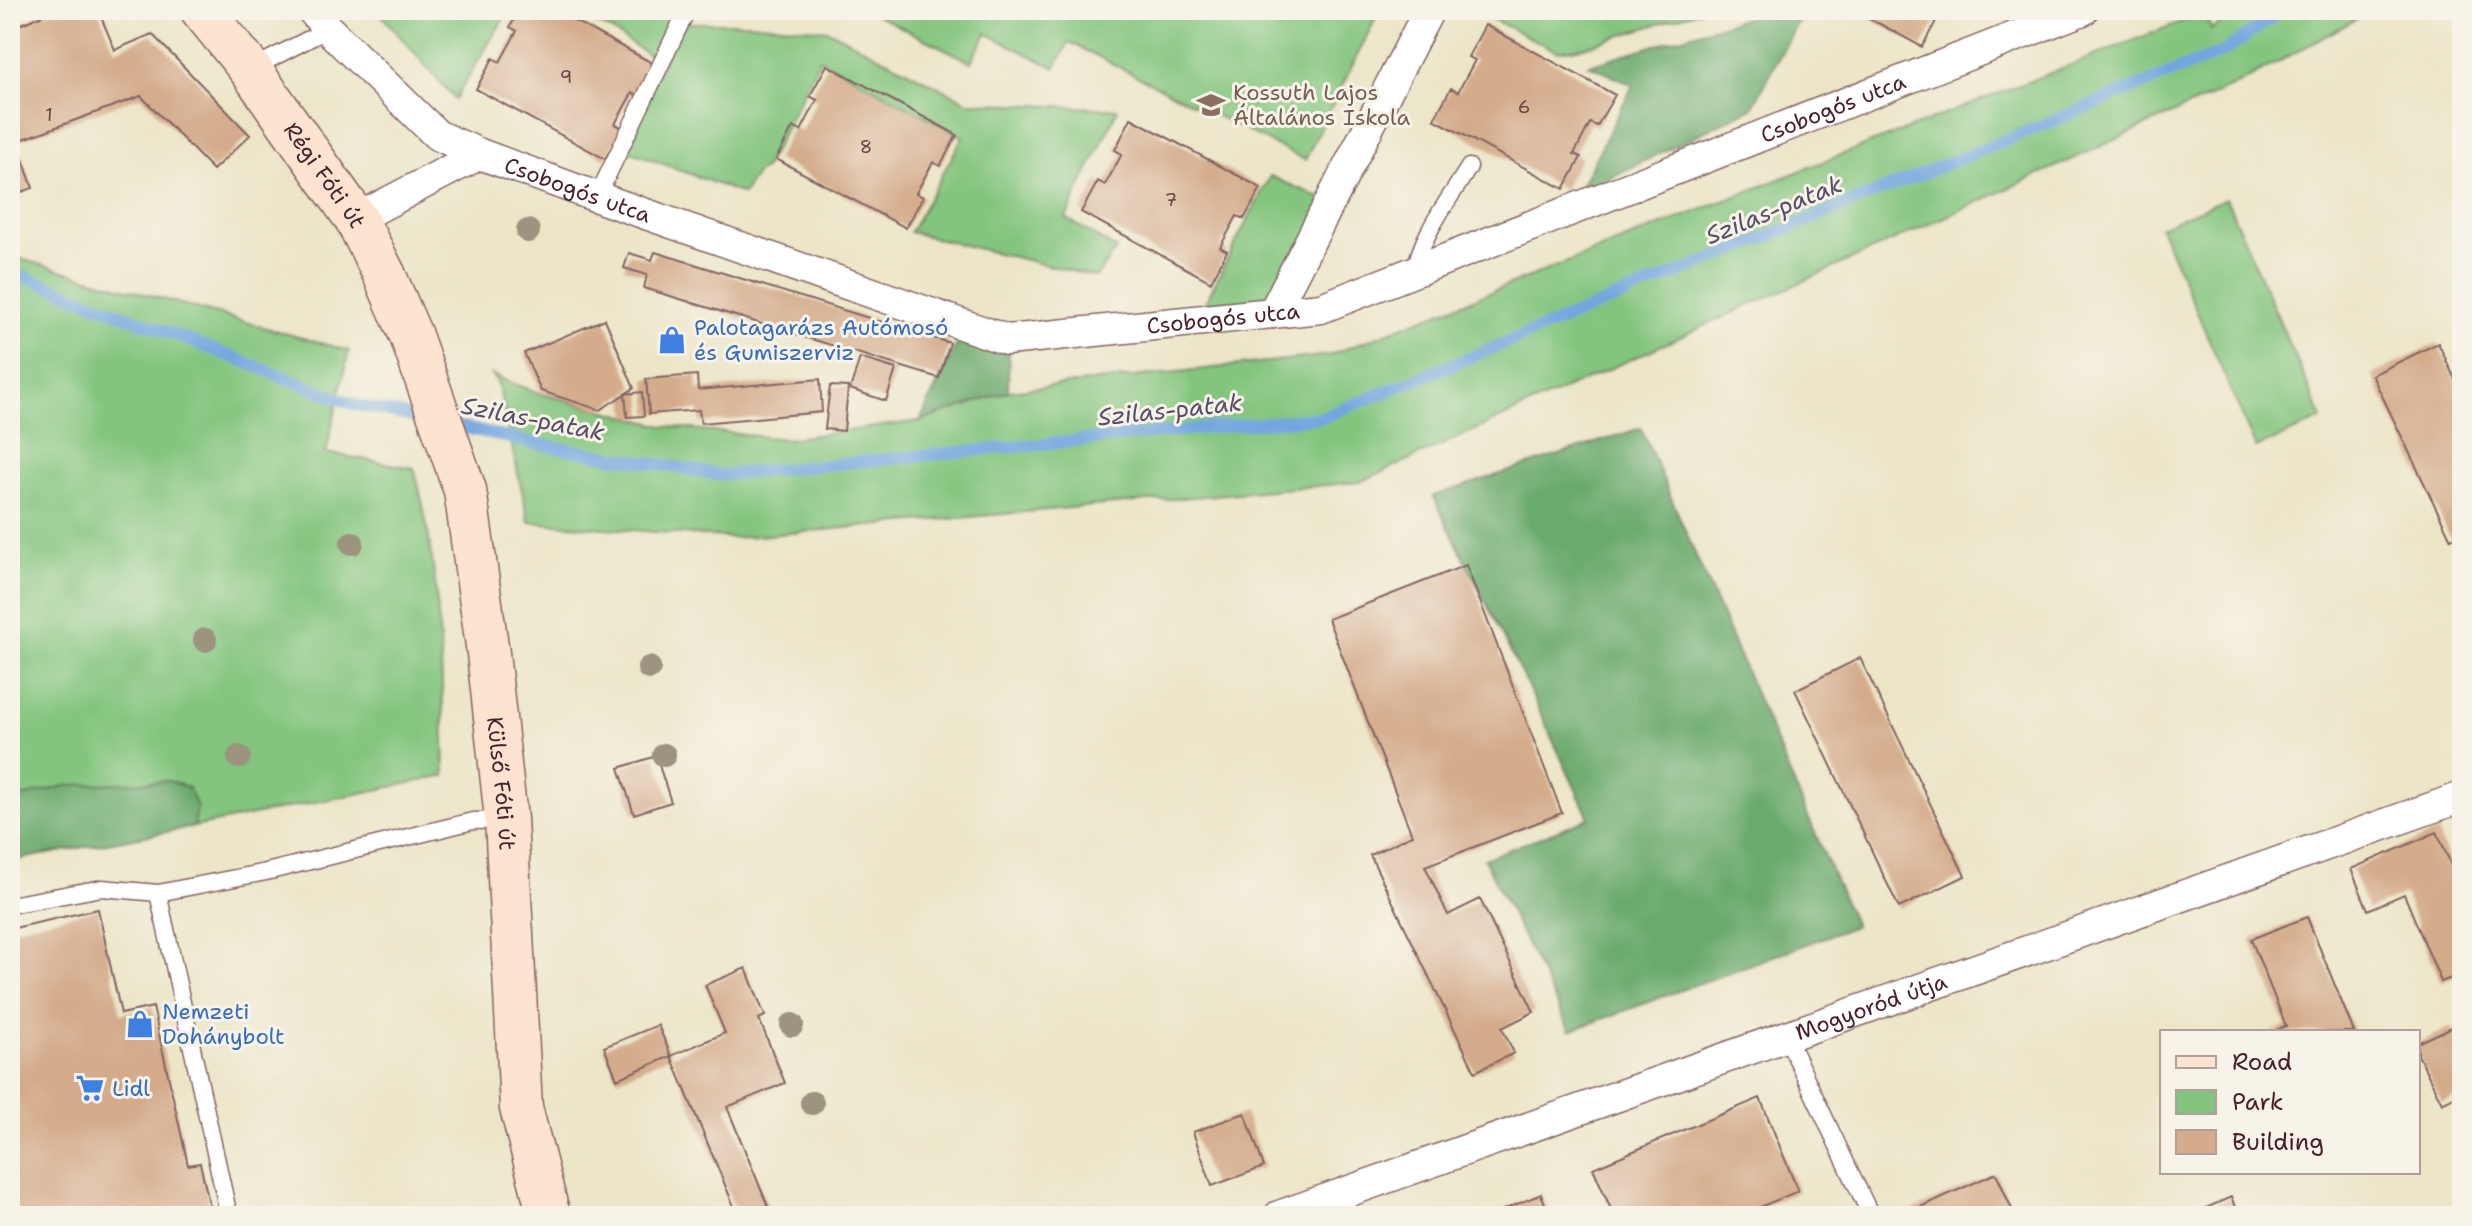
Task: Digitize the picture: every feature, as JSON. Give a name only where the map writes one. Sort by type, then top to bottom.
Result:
[{"type":"main road","name":"Régi Fóti út","points":[[202,10],[250,69],[356,219],[384,274],[418,356]]},
{"type":"main road","name":"Külső Fóti út","points":[[418,356],[465,490],[488,653],[506,819],[521,1108],[549,1216]]},
{"type":"street","points":[[1273,313],[1429,10]]},
{"type":"street","name":"Csobogós utca","points":[[356,219],[480,154],[1007,340],[1321,308],[2083,10]]},
{"type":"street","points":[[320,19],[437,135],[480,154]]},
{"type":"street","name":"Mogyoród útja","points":[[1279,1216],[1316,1210],[1786,1036],[2462,797]]},
{"type":"lane","points":[[597,197],[687,10]]},
{"type":"lane","points":[[250,69],[320,19]]},
{"type":"lane","points":[[1415,272],[1417,258],[1434,224],[1469,167]]},
{"type":"lane","points":[[10,905],[102,888],[158,893],[266,872],[473,821],[506,819]]},
{"type":"lane","points":[[158,893],[229,1216]]},
{"type":"lane","points":[[1786,1036],[1871,1216]]},
{"type":"green space","points":[[377,10],[509,10],[455,99]]},
{"type":"green space","points":[[571,10],[679,10],[658,61],[612,31]]},
{"type":"green space","points":[[867,10],[1380,10],[1305,160],[1069,42],[1055,68],[986,33],[971,62]]},
{"type":"green space","points":[[1474,10],[1702,10],[1584,47],[1557,51]]},
{"type":"green space","points":[[1772,10],[1800,10],[1802,14],[1752,108],[1577,194],[1633,85],[1589,65]]},
{"type":"green space","points":[[2239,10],[2373,10],[2236,85],[1360,482],[734,538],[529,522],[498,384],[492,375],[538,393],[663,426],[785,439],[920,421],[1008,391],[1330,355],[2206,12],[2211,30]]},
{"type":"green space","points":[[681,23],[749,23],[828,30],[968,102],[1118,109],[1066,218],[1116,249],[1096,277],[910,232],[963,137],[820,59],[765,168],[757,173],[743,194],[621,148]]},
{"type":"green space","points":[[1270,176],[1330,202],[1276,308],[1201,311]]},
{"type":"green space","points":[[2226,198],[2322,419],[2256,448],[2160,227]]},
{"type":"green space","points":[[10,256],[349,351],[326,453],[414,468],[435,582],[445,776],[194,827],[196,807],[69,785],[10,800]]},
{"type":"green space","points":[[963,331],[1009,350],[1008,391],[920,421]]},
{"type":"green space","points":[[1641,428],[1855,926],[1570,1031],[1484,859],[1589,818],[1433,496]]},
{"type":"green space","points":[[169,781],[188,787],[197,807],[194,827],[10,861],[10,800],[69,785]]},
{"type":"building","points":[[54,10],[98,10],[115,50],[152,34],[250,135],[213,170],[141,96],[10,144],[10,29]]},
{"type":"building","points":[[519,10],[554,10],[656,65],[639,96],[632,93],[615,124],[623,128],[605,159],[476,89],[493,58],[500,62],[517,31],[510,27]]},
{"type":"building","points":[[1854,10],[1937,10],[1941,12],[1922,47]]},
{"type":"building","points":[[1485,25],[1615,95],[1597,126],[1590,123],[1574,154],[1581,157],[1564,189],[1434,119],[1451,88],[1458,92],[1475,60],[1468,57]]},
{"type":"building","points":[[827,65],[957,135],[940,166],[933,162],[916,193],[923,197],[906,228],[776,159],[793,127],[801,131],[817,100],[810,96]]},
{"type":"building","points":[[1131,118],[1261,188],[1244,219],[1237,216],[1220,247],[1227,251],[1211,282],[1081,212],[1098,181],[1105,185],[1122,154],[1115,150]]},
{"type":"building","points":[[19,148],[33,188],[10,196],[10,151]]},
{"type":"building","points":[[655,252],[950,343],[939,378],[644,288],[647,275],[624,268],[629,253],[652,260]]},
{"type":"building","points":[[605,319],[634,388],[600,410],[541,391],[524,353]]},
{"type":"building","points":[[2438,343],[2462,394],[2462,533],[2451,539],[2372,375]]},
{"type":"building","points":[[860,358],[896,369],[886,401],[850,389]]},
{"type":"building","points":[[697,375],[698,390],[820,379],[822,412],[701,423],[699,410],[649,414],[646,379]]},
{"type":"building","points":[[830,386],[848,387],[844,431],[825,429]]},
{"type":"building","points":[[642,392],[644,416],[627,417],[625,394]]},
{"type":"building","points":[[1466,565],[1562,813],[1425,866],[1448,915],[1480,899],[1534,1012],[1502,1028],[1514,1053],[1475,1072],[1370,855],[1412,835],[1328,619]]},
{"type":"building","points":[[1860,658],[1965,876],[1899,908],[1795,690]]},
{"type":"building","points":[[656,756],[671,802],[634,814],[619,768]]},
{"type":"building","points":[[2437,832],[2462,890],[2462,974],[2441,982],[2404,894],[2368,910],[2351,869]]},
{"type":"building","name":"Lidl","points":[[98,909],[121,1014],[153,1007],[188,1165],[200,1163],[212,1216],[10,1216],[10,929]]},
{"type":"building","points":[[2307,917],[2353,1030],[2276,1030],[2286,1026],[2251,939]]},
{"type":"building","points":[[746,968],[765,1016],[759,1019],[785,1083],[727,1107],[772,1216],[738,1216],[671,1056],[725,1033],[705,985]]},
{"type":"building","points":[[658,1025],[671,1056],[617,1079],[604,1047]]},
{"type":"building","points":[[2452,1027],[2462,1047],[2462,1093],[2442,1103],[2420,1059],[2420,1042]]},
{"type":"building","points":[[1760,1098],[1798,1191],[1739,1216],[1614,1216],[1593,1168]]},
{"type":"building","points":[[1245,1113],[1264,1167],[1212,1186],[1193,1132]]},
{"type":"building","points":[[1996,1173],[2015,1216],[1900,1216]]},
{"type":"building","points":[[1541,1194],[1550,1216],[1489,1216]]},
{"type":"building","points":[[2231,1197],[2239,1216],[2188,1216]]},
{"type":"waterway","name":"Szilas-patak","points":[[450,425],[536,444],[722,475],[1323,417],[2225,51],[2283,10]]},
{"type":"waterway","name":"Szilas-patak","points":[[10,271],[356,405],[432,421]]},
{"type":"place","name":"Kossuth Lajos Általános Iskola","points":[[1211,105]]},
{"type":"place","name":"Palotagarázs Autómosó és Gumiszerviz","points":[[672,340]]},
{"type":"place","name":"Nemzeti Dohánybolt","points":[[140,1024]]},
{"type":"place","name":"Lidl","points":[[90,1088]]}]
